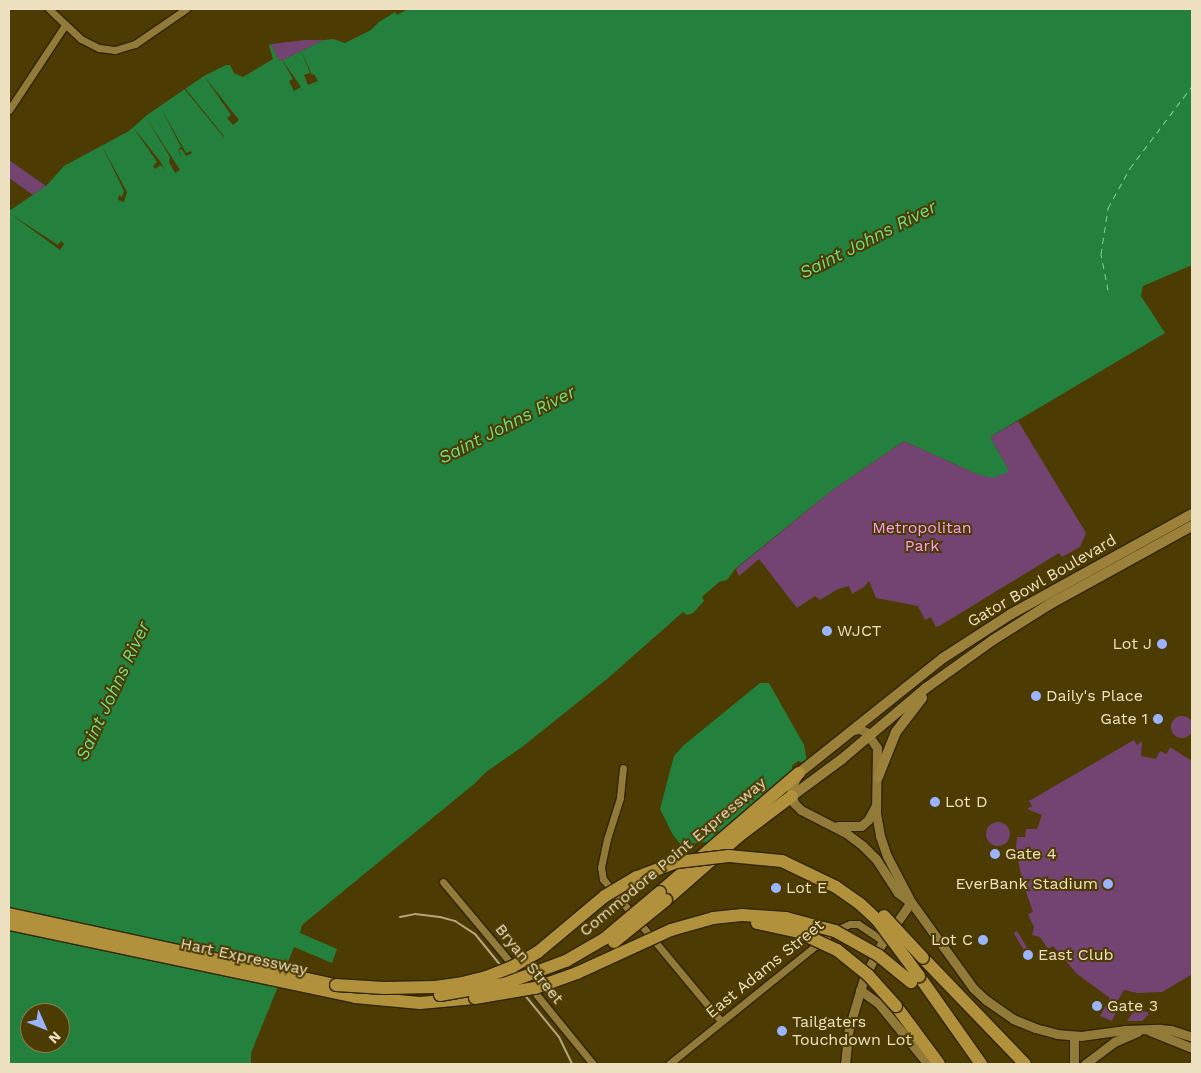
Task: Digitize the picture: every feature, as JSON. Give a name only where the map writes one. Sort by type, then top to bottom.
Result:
[{"type":"highway","name":"Commodore Point Expressway","points":[[475,998],[524,986],[580,962],[625,934],[663,896],[799,774]]},
{"type":"highway","name":"Commodore Point Expressway","points":[[336,985],[380,994],[414,996],[459,993],[510,982],[559,965],[593,947],[663,896],[792,796]]},
{"type":"highway","points":[[336,985],[416,988],[450,985],[480,979],[534,955],[605,896],[626,882],[653,869],[684,860],[712,856],[747,856],[782,861],[816,869],[849,886],[877,910],[1025,1064]]},
{"type":"highway","points":[[782,861],[836,887],[871,914],[895,942],[981,1064]]},
{"type":"highway","name":"Hart Expressway","points":[[9,914],[336,985]]},
{"type":"highway","points":[[475,998],[528,990],[556,981],[677,928],[720,917],[757,915],[800,921],[842,934],[878,955],[911,982],[934,1008],[974,1064]]},
{"type":"highway","points":[[677,928],[707,922],[740,921],[770,924],[802,934],[831,947],[855,963],[877,983],[939,1064]]},
{"type":"highway","name":"Hart Expressway","points":[[9,924],[365,999],[420,1003],[475,998]]},
{"type":"main road","name":"Gator Bowl Boulevard","points":[[911,682],[987,628],[1192,514]]},
{"type":"main road","name":"Gator Bowl Boulevard","points":[[943,675],[1044,608],[1192,526]]},
{"type":"main road","name":"Commodore Point Expressway","points":[[792,796],[943,675]]},
{"type":"main road","points":[[878,777],[890,744],[900,724],[943,675]]},
{"type":"main road","name":"Commodore Point Expressway","points":[[799,774],[911,682]]},
{"type":"main road","points":[[792,796],[793,784],[799,774]]},
{"type":"street","points":[[48,9],[81,39],[99,48],[122,48],[135,44],[186,9]]},
{"type":"street","points":[[9,110],[65,25]]},
{"type":"street","points":[[852,730],[860,729],[869,736],[877,750],[876,806],[883,846],[911,902],[973,988],[994,1007],[1013,1019],[1035,1028],[1074,1036],[1124,1030],[1171,1030],[1192,1037]]},
{"type":"street","points":[[623,768],[620,798],[606,838],[601,867],[603,879],[721,1021]]},
{"type":"street","points":[[792,796],[798,808],[831,825],[864,846],[876,859],[898,893],[911,902]]},
{"type":"street","points":[[831,825],[850,828],[860,826],[868,820],[876,806]]},
{"type":"street","name":"Bryan Street","points":[[443,882],[592,1064]]},
{"type":"street","points":[[845,1064],[849,1028],[860,990],[884,941],[911,902]]},
{"type":"street","name":"East Adams Street","points":[[669,1064],[821,939],[842,926],[854,924],[862,926],[884,941]]},
{"type":"street","points":[[860,990],[878,1003],[928,1064]]},
{"type":"street","points":[[1085,1064],[1117,1040],[1147,1030],[1192,1048]]},
{"type":"street","points":[[1074,1036],[1074,1064]]},
{"type":"green space","points":[[324,40],[281,61],[278,59],[271,44]]},
{"type":"green space","points":[[9,160],[46,186],[33,195],[9,178]]},
{"type":"green space","name":"Metropolitan Park","points":[[1018,421],[1086,533],[1080,547],[1062,557],[1059,553],[941,625],[936,627],[931,617],[925,620],[918,606],[876,598],[869,581],[864,587],[852,594],[849,586],[838,589],[820,600],[815,596],[797,608],[759,559],[739,576],[736,569],[831,491],[904,441],[977,474],[1008,469],[990,437]]},
{"type":"green space","points":[[1178,716],[1186,716],[1193,723],[1193,731],[1186,738],[1178,738],[1171,731],[1171,723]]},
{"type":"green space","name":"EverBank Stadium","points":[[1134,740],[1137,745],[1142,741],[1141,756],[1156,759],[1160,751],[1167,754],[1170,747],[1192,761],[1192,977],[1191,975],[1162,992],[1137,993],[1124,990],[1117,1002],[1120,1003],[1112,1021],[1100,1016],[1110,998],[1077,974],[1053,946],[1048,949],[1040,937],[1032,935],[1034,927],[1028,914],[1033,912],[1022,880],[1016,848],[1017,837],[1025,837],[1026,829],[1037,829],[1042,815],[1027,809],[1032,806],[1029,801]]},
{"type":"green space","points":[[998,822],[1006,826],[1010,834],[1006,842],[998,846],[990,842],[986,834],[990,826]]},
{"type":"green space","points":[[1017,931],[1028,949],[1024,951],[1014,933]]},
{"type":"green space","points":[[1135,1010],[1149,1014],[1142,1021],[1127,1021]]},
{"type":"water","name":"Saint Johns River","points":[[408,9],[1192,9],[1192,265],[1143,286],[1141,296],[1165,333],[990,437],[1008,472],[993,478],[977,474],[904,441],[831,491],[735,569],[727,580],[719,582],[702,597],[704,601],[693,613],[687,615],[683,612],[607,679],[522,747],[486,772],[474,784],[302,925],[300,933],[337,949],[332,963],[294,947],[251,1053],[251,1064],[9,1064],[9,211],[46,186],[64,166],[129,131],[147,115],[204,76],[226,65],[230,65],[234,73],[243,77],[273,59],[269,45],[271,44],[278,59],[281,61],[324,40],[333,39],[345,43],[371,30],[379,22],[395,12],[397,15]]},
{"type":"water","points":[[760,683],[769,683],[804,745],[807,761],[804,763],[798,761],[792,766],[792,772],[709,844],[704,842],[681,845],[673,835],[660,809],[674,756],[684,745]]},
{"type":"pier","points":[[300,48],[312,75],[314,74],[318,81],[308,85],[304,75],[310,73]]},
{"type":"pier","points":[[281,58],[301,87],[294,91],[289,81],[293,79]]},
{"type":"pier","points":[[204,76],[239,120],[233,125],[227,118],[231,115]]},
{"type":"pier","points":[[185,88],[224,136],[223,137]]},
{"type":"pier","points":[[160,106],[186,153],[191,151],[192,153],[186,156],[182,149],[179,150],[182,158],[178,150],[181,147]]},
{"type":"pier","points":[[145,116],[180,170],[175,173],[169,162],[170,157]]},
{"type":"pier","points":[[133,127],[165,170],[161,165],[155,169],[153,166],[157,162]]},
{"type":"pier","points":[[102,146],[127,192],[124,202],[118,200],[119,195],[122,197],[124,191]]},
{"type":"pier","points":[[9,213],[58,245],[61,241],[64,244],[60,250]]},
{"type":"ferry route","points":[[1108,290],[1101,254],[1108,208],[1130,168],[1192,86]]},
{"type":"railway","points":[[400,917],[415,914],[440,917],[455,921],[475,934],[559,1037],[572,1064]]},
{"type":"place","name":"WJCT","points":[[827,631]]},
{"type":"place","name":"Lot J","points":[[1162,644]]},
{"type":"place","name":"Daily's Place","points":[[1036,696]]},
{"type":"place","name":"Gate 1","points":[[1158,719]]},
{"type":"place","name":"Lot D","points":[[935,802]]},
{"type":"place","name":"Gate 4","points":[[995,854]]},
{"type":"place","name":"EverBank Stadium","points":[[1108,884]]},
{"type":"place","name":"Lot E","points":[[776,888]]},
{"type":"place","name":"Lot C","points":[[983,940]]},
{"type":"place","name":"East Club","points":[[1028,955]]},
{"type":"place","name":"Gate 3","points":[[1097,1006]]},
{"type":"place","name":"Tailgaters Touchdown Lot","points":[[782,1031]]}]
